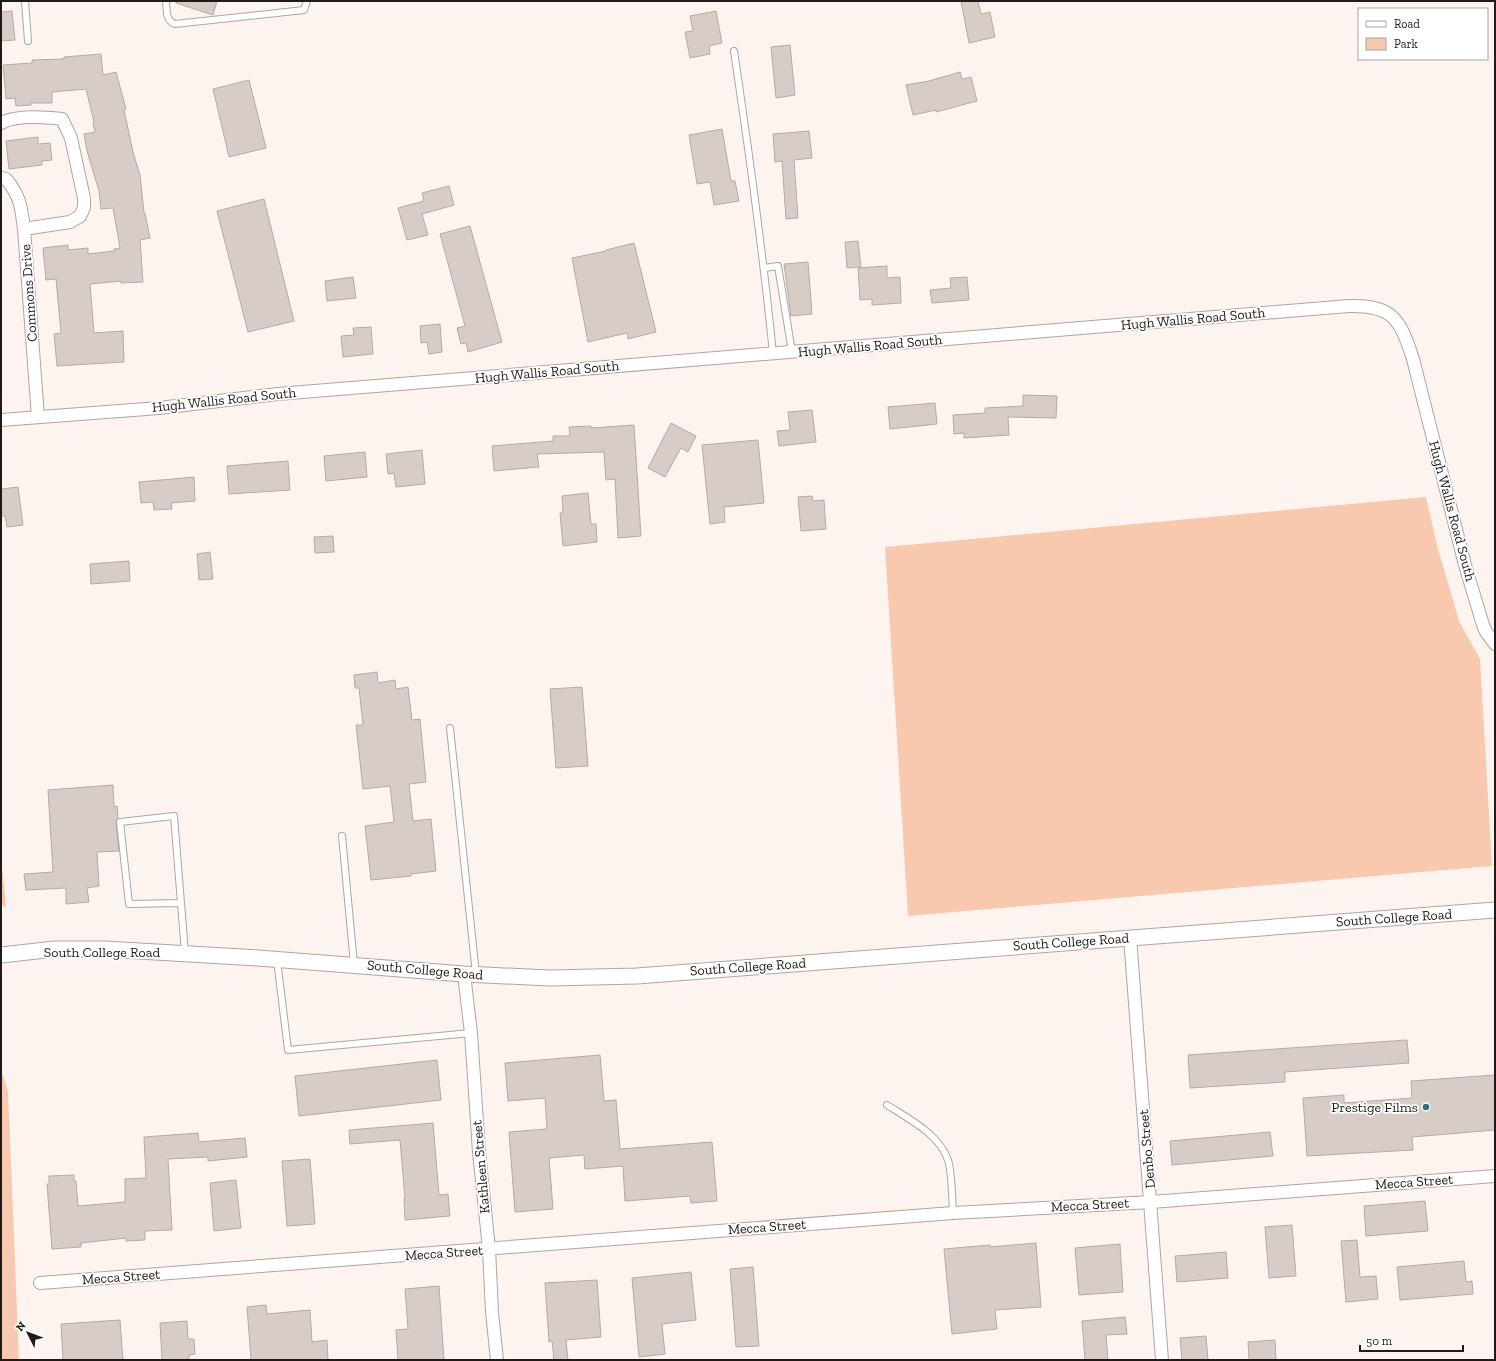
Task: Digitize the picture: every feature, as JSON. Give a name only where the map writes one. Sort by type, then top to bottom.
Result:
[{"type":"street","points":[[1,123],[18,118],[46,117],[62,119],[71,138],[84,198],[84,208],[80,216],[70,222],[24,230]]},
{"type":"street","name":"Commons Drive","points":[[1,178],[6,179],[14,189],[20,201],[24,230],[38,417]]},
{"type":"street","name":"Hugh Wallis Road South","points":[[1,420],[159,408],[278,394],[1349,306],[1373,307],[1386,312],[1399,323],[1409,347],[1465,565],[1483,625],[1486,632],[1495,644]]},
{"type":"street","name":"South College Road","points":[[1,955],[70,949],[105,949],[354,964],[470,974],[550,978],[637,976],[1495,910]]},
{"type":"street","name":"Denbo Street","points":[[1130,938],[1162,1360]]},
{"type":"street","name":"Kathleen Street","points":[[470,974],[471,1033],[479,1152],[489,1250],[496,1360]]},
{"type":"street","name":"Mecca Street","points":[[40,1284],[953,1213],[1151,1202],[1495,1176]]},
{"type":"lane","points":[[25,1],[28,41]]},
{"type":"lane","points":[[166,1],[167,16],[170,22],[175,24],[304,10],[307,1]]},
{"type":"lane","points":[[734,51],[764,268],[773,354]]},
{"type":"lane","points":[[764,268],[778,266],[792,352]]},
{"type":"lane","points":[[450,728],[470,974]]},
{"type":"lane","points":[[180,903],[129,904],[120,822],[174,816],[185,953]]},
{"type":"lane","points":[[342,836],[354,964]]},
{"type":"lane","points":[[277,959],[288,1050],[471,1033]]},
{"type":"lane","points":[[887,1105],[925,1131],[942,1147],[948,1161],[953,1213]]},
{"type":"green space","points":[[1426,497],[1437,545],[1459,621],[1480,659],[1492,866],[908,916],[885,547]]},
{"type":"green space","points":[[1,856],[6,907],[1,905]]},
{"type":"green space","points":[[1,1070],[8,1091],[19,1360],[1,1360]]},
{"type":"building","points":[[176,1],[217,1],[213,15],[176,3]]},
{"type":"building","points":[[961,1],[978,1],[981,14],[990,12],[995,37],[969,43]]},
{"type":"building","points":[[12,11],[15,40],[1,41],[1,12]]},
{"type":"building","points":[[716,11],[722,43],[709,46],[710,54],[690,58],[685,32],[693,31],[690,16]]},
{"type":"building","points":[[790,45],[795,95],[776,98],[771,47]]},
{"type":"building","points":[[101,54],[103,75],[116,72],[126,109],[124,110],[133,152],[140,175],[144,213],[150,238],[140,240],[143,282],[121,283],[121,281],[90,284],[94,333],[123,331],[124,362],[57,366],[54,334],[61,333],[56,279],[46,280],[43,248],[68,245],[68,250],[88,248],[88,254],[114,251],[114,249],[120,248],[113,208],[101,209],[99,191],[87,151],[84,134],[95,132],[86,89],[52,92],[52,103],[31,103],[31,105],[16,106],[15,98],[6,99],[3,65],[32,63],[32,60],[64,59],[64,57]]},
{"type":"building","points":[[960,72],[962,79],[971,77],[977,101],[936,112],[936,110],[913,115],[906,85],[929,81]]},
{"type":"building","points":[[249,80],[266,148],[229,157],[213,89]]},
{"type":"building","points":[[722,129],[731,181],[735,181],[739,201],[714,205],[710,182],[697,184],[689,135]]},
{"type":"building","points":[[809,131],[812,158],[794,160],[798,218],[786,219],[782,161],[775,162],[773,134]]},
{"type":"building","points":[[38,137],[38,144],[50,143],[52,160],[42,161],[42,165],[9,169],[6,141]]},
{"type":"building","points":[[449,186],[454,205],[422,214],[428,235],[407,240],[398,208],[424,201],[422,193]]},
{"type":"building","points":[[264,199],[294,321],[248,332],[217,211]]},
{"type":"building","points":[[470,226],[502,342],[468,352],[466,343],[461,344],[457,328],[465,326],[440,234]]},
{"type":"building","points":[[858,241],[861,267],[847,268],[845,242]]},
{"type":"building","points":[[634,243],[656,332],[628,339],[627,333],[588,342],[572,258]]},
{"type":"building","points":[[808,262],[812,314],[791,316],[784,264]]},
{"type":"building","points":[[887,266],[887,278],[900,277],[901,303],[872,305],[872,299],[860,300],[858,268]]},
{"type":"building","points":[[353,277],[356,298],[327,301],[325,281]]},
{"type":"building","points":[[967,277],[969,300],[932,303],[930,290],[951,288],[950,278]]},
{"type":"building","points":[[440,324],[442,352],[429,354],[427,342],[421,343],[420,326]]},
{"type":"building","points":[[371,327],[373,354],[343,357],[341,336],[354,335],[353,328]]},
{"type":"building","points":[[1023,395],[1057,396],[1056,418],[1008,417],[1009,435],[964,438],[964,433],[954,434],[953,415],[985,413],[985,408],[1023,406]]},
{"type":"building","points":[[935,403],[937,424],[890,429],[888,407]]},
{"type":"building","points":[[812,410],[816,442],[779,446],[777,431],[790,430],[788,412]]},
{"type":"building","points":[[671,423],[696,436],[688,452],[681,448],[665,477],[648,468]]},
{"type":"building","points":[[634,425],[641,536],[618,538],[615,479],[606,480],[604,452],[537,454],[539,467],[494,471],[492,446],[553,441],[553,436],[570,436],[569,427],[591,426],[591,428]]},
{"type":"building","points":[[758,440],[764,503],[724,507],[725,522],[710,524],[702,445]]},
{"type":"building","points":[[422,450],[425,484],[396,487],[394,473],[388,474],[386,454]]},
{"type":"building","points":[[365,452],[367,477],[326,481],[324,456]]},
{"type":"building","points":[[288,461],[290,490],[229,494],[227,466]]},
{"type":"building","points":[[194,477],[195,501],[171,503],[172,509],[154,510],[153,502],[141,503],[139,482]]},
{"type":"building","points":[[18,487],[23,525],[7,527],[5,516],[1,516],[1,489]]},
{"type":"building","points":[[588,493],[591,524],[596,524],[597,542],[563,546],[560,513],[563,513],[562,496]]},
{"type":"building","points":[[812,496],[813,501],[824,500],[826,529],[801,531],[798,497]]},
{"type":"building","points":[[333,536],[334,552],[315,553],[314,537]]},
{"type":"building","points":[[210,552],[213,579],[199,580],[197,554]]},
{"type":"building","points":[[129,561],[130,581],[91,584],[90,564]]},
{"type":"building","points":[[377,672],[378,683],[395,680],[396,689],[408,687],[412,720],[420,719],[426,782],[409,784],[413,821],[431,819],[436,871],[411,874],[411,876],[371,880],[365,826],[394,822],[390,786],[363,789],[356,725],[363,725],[359,688],[355,688],[354,675]]},
{"type":"building","points":[[582,687],[588,766],[556,768],[550,689]]},
{"type":"building","points":[[113,785],[114,807],[117,806],[118,818],[116,822],[119,851],[97,852],[99,886],[87,888],[89,902],[66,904],[66,888],[26,890],[24,874],[53,872],[48,790]]},
{"type":"building","points":[[1407,1040],[1409,1063],[1285,1072],[1285,1082],[1190,1088],[1188,1055]]},
{"type":"building","points":[[600,1055],[604,1101],[616,1100],[620,1149],[712,1142],[717,1201],[691,1203],[690,1196],[625,1201],[623,1166],[585,1169],[584,1155],[549,1158],[553,1209],[515,1212],[509,1132],[547,1129],[545,1098],[508,1101],[505,1063]]},
{"type":"building","points":[[437,1060],[441,1100],[299,1116],[295,1076]]},
{"type":"building","points":[[1495,1075],[1495,1130],[1412,1137],[1413,1150],[1307,1156],[1303,1098],[1344,1095],[1344,1103],[1412,1098],[1411,1081]]},
{"type":"building","points":[[433,1123],[439,1195],[448,1194],[450,1216],[405,1220],[405,1198],[400,1140],[350,1144],[349,1130]]},
{"type":"building","points":[[1270,1132],[1273,1156],[1172,1165],[1170,1141]]},
{"type":"building","points":[[198,1133],[199,1142],[245,1138],[247,1157],[208,1161],[208,1157],[168,1159],[172,1230],[145,1231],[145,1240],[126,1241],[126,1238],[81,1243],[81,1247],[52,1249],[47,1184],[49,1184],[49,1176],[74,1175],[74,1181],[76,1181],[78,1206],[125,1202],[125,1179],[146,1178],[144,1137]]},
{"type":"building","points":[[310,1159],[315,1224],[287,1226],[282,1161]]},
{"type":"building","points":[[236,1180],[241,1228],[214,1231],[210,1183]]},
{"type":"building","points":[[1425,1201],[1428,1231],[1366,1236],[1364,1206]]},
{"type":"building","points":[[1292,1225],[1296,1276],[1269,1278],[1265,1227]]},
{"type":"building","points":[[1357,1240],[1360,1277],[1376,1276],[1378,1299],[1346,1302],[1341,1241]]},
{"type":"building","points":[[1036,1243],[1041,1307],[995,1310],[997,1329],[952,1334],[944,1249]]},
{"type":"building","points":[[1120,1244],[1123,1292],[1079,1295],[1075,1248]]},
{"type":"building","points":[[1226,1252],[1228,1278],[1177,1282],[1175,1256]]},
{"type":"building","points":[[1464,1261],[1466,1282],[1472,1281],[1473,1294],[1400,1300],[1397,1267]]},
{"type":"building","points":[[753,1267],[759,1346],[736,1347],[730,1269]]},
{"type":"building","points":[[691,1272],[696,1320],[662,1324],[665,1354],[639,1357],[632,1278]]},
{"type":"building","points":[[597,1280],[601,1337],[566,1340],[568,1360],[554,1360],[552,1341],[549,1342],[545,1283]]},
{"type":"building","points":[[439,1286],[444,1360],[398,1360],[396,1330],[408,1329],[405,1289]]},
{"type":"building","points":[[266,1305],[267,1314],[310,1310],[312,1342],[327,1340],[328,1360],[251,1360],[247,1307]]},
{"type":"building","points":[[1125,1317],[1127,1334],[1106,1335],[1108,1360],[1085,1360],[1082,1321]]},
{"type":"building","points":[[120,1320],[123,1360],[63,1360],[61,1324]]},
{"type":"building","points":[[187,1321],[188,1339],[194,1339],[195,1354],[189,1355],[189,1360],[162,1360],[160,1323]]},
{"type":"building","points":[[1206,1336],[1208,1360],[1182,1360],[1180,1338]]},
{"type":"building","points":[[1275,1340],[1276,1360],[1249,1360],[1248,1342]]},
{"type":"place","name":"Prestige Films","points":[[1426,1107]]}]
